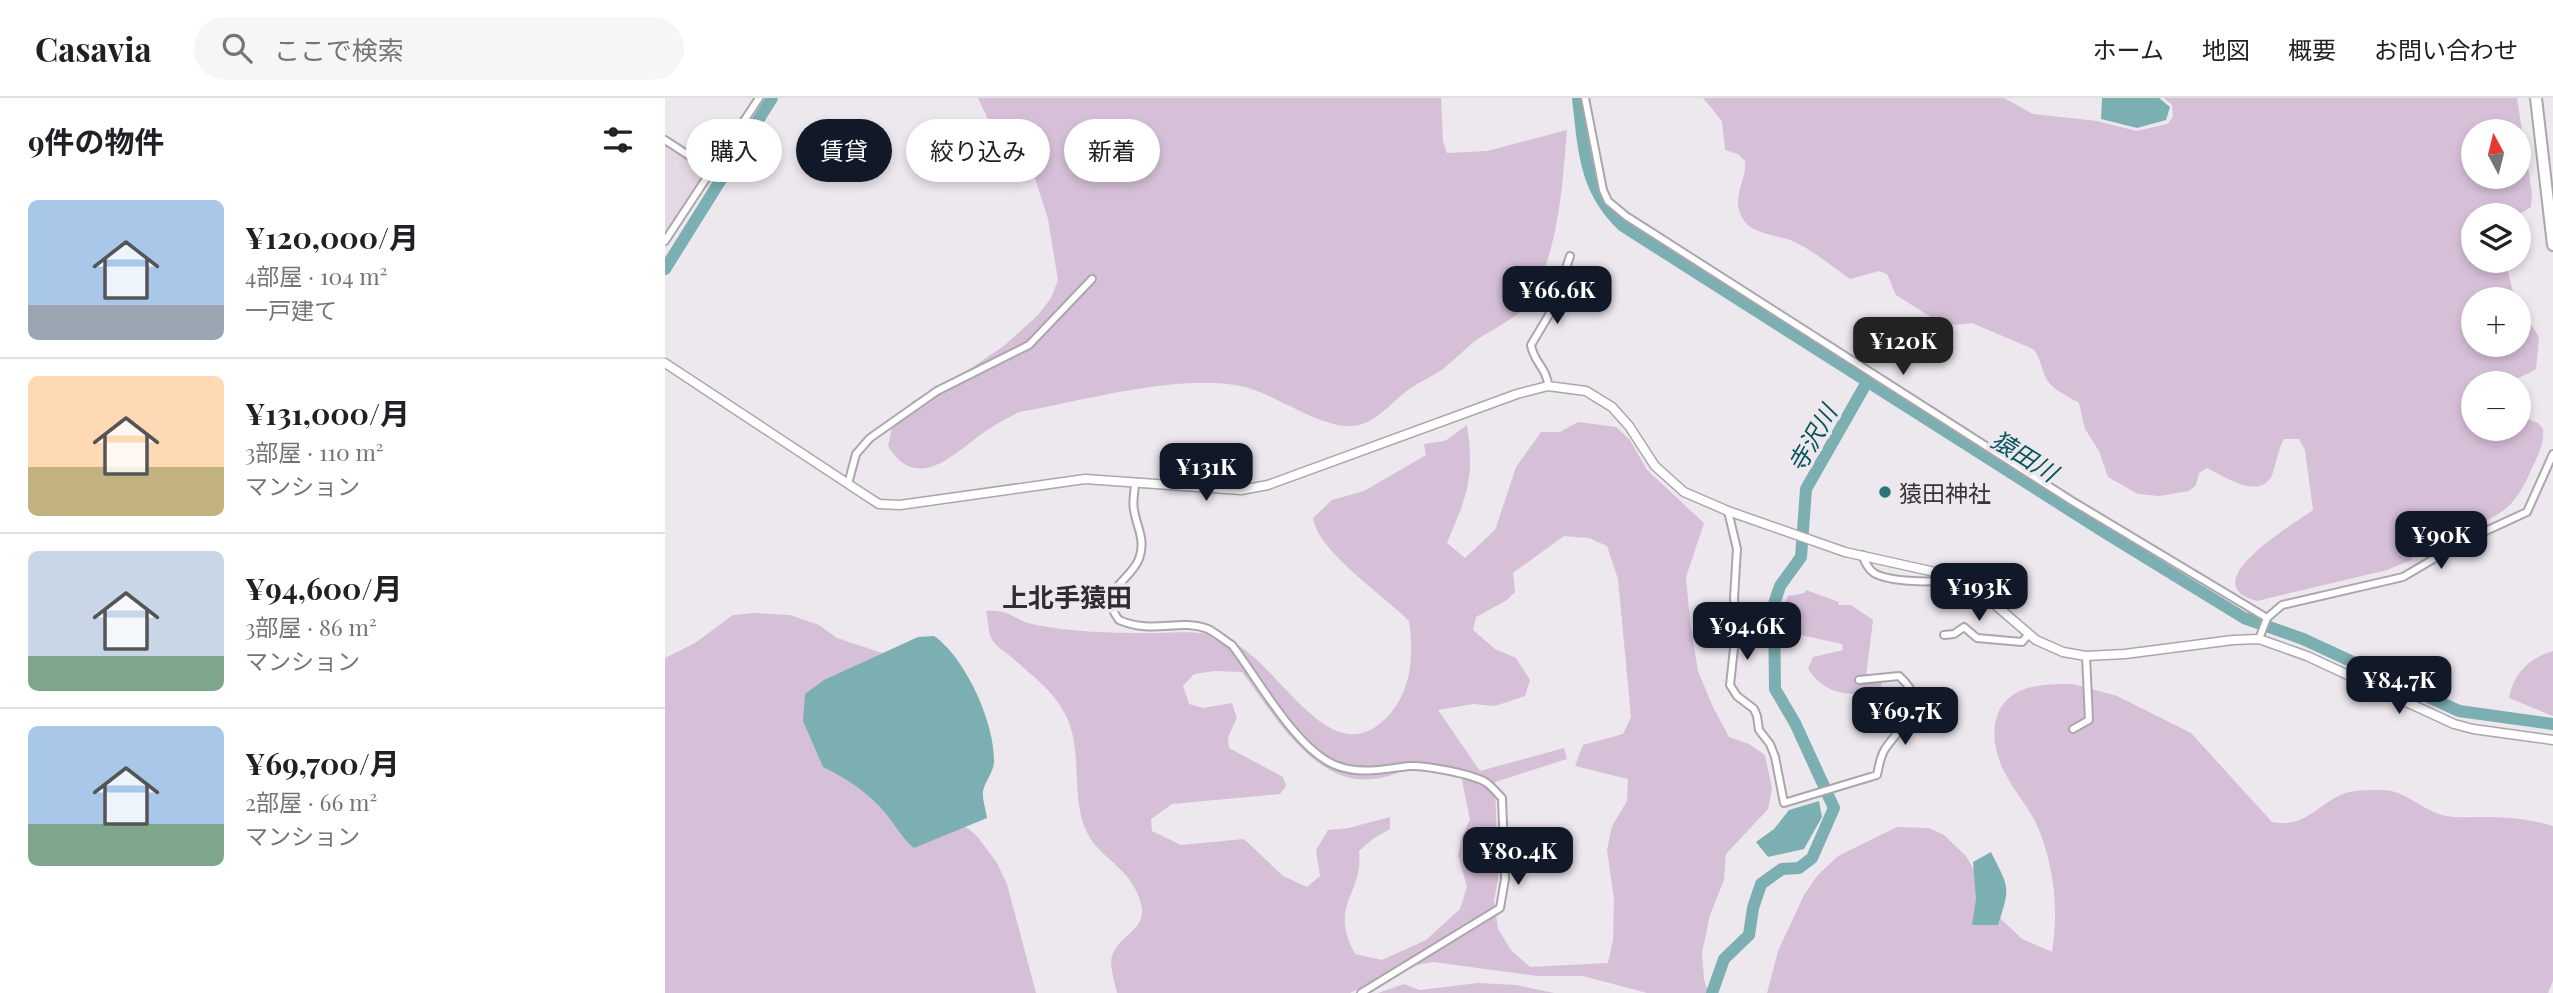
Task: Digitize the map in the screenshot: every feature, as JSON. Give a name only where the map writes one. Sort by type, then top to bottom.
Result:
[{"type":"highway","points":[[2536,98],[2553,245]]},
{"type":"street","points":[[745,119],[759,98]]},
{"type":"street","points":[[1585,98],[1603,190],[1608,201],[1626,216],[2266,623]]},
{"type":"street","points":[[665,140],[686,154]]},
{"type":"street","points":[[665,242],[703,182]]},
{"type":"street","points":[[1548,386],[1548,377],[1533,356],[1531,345],[1553,308],[1570,256]]},
{"type":"street","points":[[848,484],[856,454],[870,438],[937,391],[1030,345],[1092,279]]},
{"type":"street","points":[[668,364],[879,503],[901,505],[1085,479],[1241,490],[1268,485],[1517,394],[1548,386],[1570,387],[1600,398],[1629,426],[1655,466],[1684,492],[1728,512],[1862,555],[1950,577],[1978,590],[2036,640],[2063,652],[2086,656],[2125,654],[2259,639],[2307,656],[2454,724],[2553,740]]},
{"type":"street","points":[[2259,639],[2266,623],[2282,605],[2403,578],[2464,541],[2527,512],[2553,454]]},
{"type":"street","points":[[1135,482],[1133,509],[1143,538],[1139,559],[1112,594],[1111,604],[1118,620],[1148,629],[1182,625],[1207,629],[1219,636],[1238,653],[1297,735],[1333,764],[1352,770],[1374,771],[1422,766],[1485,782],[1502,798],[1505,879],[1500,908],[1361,993]]},
{"type":"street","points":[[1728,512],[1737,549],[1734,598],[1736,630],[1730,685],[1737,696],[1754,709],[1759,730],[1770,744],[1775,757],[1784,803],[1877,775],[1882,755],[1910,720],[1915,709],[1909,685],[1899,676],[1859,680]]},
{"type":"street","points":[[1862,555],[1871,572],[1882,577],[1935,581],[1944,581],[1950,577]]},
{"type":"street","points":[[1944,635],[1954,634],[1964,627],[1976,638],[2022,642],[2029,634]]},
{"type":"street","points":[[2073,729],[2089,720],[2086,656]]},
{"type":"shaded area","points":[[978,98],[1441,98],[1443,141],[1447,153],[1487,151],[1567,130],[1561,197],[1552,243],[1538,285],[1527,305],[1475,341],[1443,369],[1404,393],[1375,418],[1358,425],[1336,424],[1310,416],[1245,387],[1220,383],[1163,385],[1019,412],[946,460],[922,469],[910,467],[899,460],[888,446],[892,427],[913,401],[967,371],[1005,345],[1038,315],[1051,298],[1058,280],[1048,219],[1036,182],[1050,182],[1050,119],[988,119]]},
{"type":"shaded area","points":[[1703,98],[2004,98],[2033,114],[2097,121],[2137,131],[2167,124],[2173,117],[2172,105],[2164,98],[2517,98],[2520,119],[2461,119],[2461,189],[2531,189],[2531,187],[2532,193],[2531,207],[2531,203],[2461,203],[2461,273],[2508,273],[2512,287],[2461,287],[2461,357],[2531,357],[2531,324],[2539,337],[2536,369],[2531,372],[2461,371],[2461,441],[2531,441],[2531,421],[2543,429],[2539,453],[2518,495],[2502,512],[2452,536],[2442,537],[2408,512],[2401,513],[2400,528],[2415,552],[2411,560],[2387,570],[2257,601],[2240,593],[2235,582],[2241,568],[2270,540],[2313,510],[2305,450],[2299,439],[2284,439],[2272,475],[2259,486],[2231,481],[2207,468],[2199,473],[2196,485],[2189,491],[2159,496],[2138,494],[2108,477],[2099,451],[2085,429],[2079,403],[2050,384],[2033,349],[1972,323],[1945,326],[1896,295],[1887,274],[1879,271],[1850,279],[1798,243],[1754,229],[1743,220],[1738,206],[1745,161],[1738,154],[1725,150],[1722,121]]},
{"type":"shaded area","points":[[665,144],[686,157],[686,182],[698,182],[665,235]]},
{"type":"shaded area","points":[[1578,422],[1616,427],[1630,440],[1647,470],[1704,523],[1686,577],[1698,671],[1729,737],[1749,744],[1765,755],[1772,789],[1768,809],[1726,854],[1724,880],[1710,915],[1702,953],[1708,993],[1647,993],[1583,976],[1538,976],[1433,962],[1401,968],[1350,993],[1117,993],[1112,956],[1140,920],[1141,904],[1130,880],[1090,839],[1085,828],[1078,800],[1074,742],[1065,714],[1048,690],[992,641],[986,611],[1007,613],[1036,625],[1063,629],[1120,633],[1188,632],[1227,639],[1246,651],[1325,725],[1346,734],[1367,732],[1388,716],[1407,683],[1411,659],[1409,621],[1339,559],[1318,531],[1313,518],[1332,500],[1364,491],[1426,455],[1424,444],[1445,441],[1467,425],[1470,459],[1467,486],[1447,543],[1465,558],[1495,530],[1516,467],[1541,432],[1560,432]],"holes":[[[1564,536],[1589,538],[1607,546],[1618,579],[1631,717],[1623,734],[1583,745],[1575,766],[1628,779],[1627,801],[1612,826],[1607,850],[1614,899],[1613,940],[1608,963],[1530,967],[1511,950],[1498,929],[1494,901],[1498,879],[1495,782],[1567,759],[1564,748],[1480,771],[1438,710],[1473,704],[1495,706],[1525,696],[1530,680],[1516,658],[1495,649],[1473,630],[1476,617],[1507,600],[1515,592],[1513,573]],[[1215,671],[1242,672],[1294,741],[1314,760],[1336,773],[1360,779],[1388,776],[1418,762],[1460,770],[1470,820],[1462,836],[1458,855],[1467,887],[1460,909],[1426,940],[1382,960],[1355,954],[1348,937],[1346,911],[1357,878],[1359,851],[1390,829],[1390,817],[1348,828],[1328,830],[1316,850],[1320,876],[1307,887],[1283,876],[1244,839],[1181,845],[1152,831],[1151,819],[1172,804],[1280,794],[1286,786],[1283,777],[1229,748],[1228,737],[1237,718],[1232,703],[1203,708],[1189,704],[1183,686],[1194,674]]]},
{"type":"shaded area","points":[[1806,590],[1839,602],[1838,605],[1851,605],[1873,620],[1866,676],[1883,674],[1881,688],[1850,694],[1840,692],[1823,684],[1808,669],[1813,657],[1843,650],[1842,644],[1801,635],[1787,625],[1783,608],[1788,596],[1805,593]]},
{"type":"shaded area","points":[[733,615],[790,615],[819,625],[837,638],[891,656],[939,805],[977,836],[997,863],[1007,884],[1036,993],[665,993],[665,658],[695,643]]},
{"type":"shaded area","points":[[2553,651],[2553,716],[2509,698],[2514,682],[2523,668]]},
{"type":"shaded area","points":[[2073,684],[2117,696],[2191,733],[2272,822],[2296,821],[2344,794],[2388,790],[2446,816],[2510,818],[2553,826],[2553,981],[2548,993],[1767,993],[1778,951],[1804,895],[1817,876],[1838,856],[1897,827],[1929,828],[1944,835],[1966,856],[2001,919],[2022,939],[2052,952],[2055,903],[2051,871],[2037,825],[2000,763],[1996,751],[1995,726],[1998,714],[2013,695],[2037,686]]},
{"type":"shaded area","points":[[1478,983],[1516,985],[1554,993],[1378,993],[1404,984],[1420,990]]},
{"type":"water","points":[[2102,98],[2159,98],[2170,107],[2166,120],[2137,128],[2101,119]]},
{"type":"water","points":[[934,636],[957,659],[976,692],[989,728],[994,761],[983,791],[987,818],[914,848],[869,796],[823,767],[803,721],[805,694],[824,680],[918,637]]},
{"type":"water","points":[[1819,801],[1822,817],[1804,849],[1768,857],[1756,842],[1774,829],[1789,810]]},
{"type":"water","points":[[1991,852],[2005,881],[2005,902],[1998,925],[1972,925],[1976,899],[1973,862]]},
{"type":"waterway","name":"猿田川","points":[[665,269],[772,98]]},
{"type":"waterway","name":"猿田川","points":[[1578,98],[1585,151],[1593,183],[1600,198],[1623,226],[2244,618],[2303,639],[2459,711],[2553,724]]},
{"type":"waterway","name":"寺沢川","points":[[1712,993],[1724,959],[1749,935],[1753,908],[1761,884],[1782,869],[1799,868],[1812,858],[1834,808],[1795,723],[1775,689],[1774,604],[1780,586],[1801,557],[1806,489],[1867,382]]},
{"type":"place","name":"猿田神社","points":[[1885,492]]},
{"type":"district","name":"上北手猿田","points":[[1067,596]]}]
